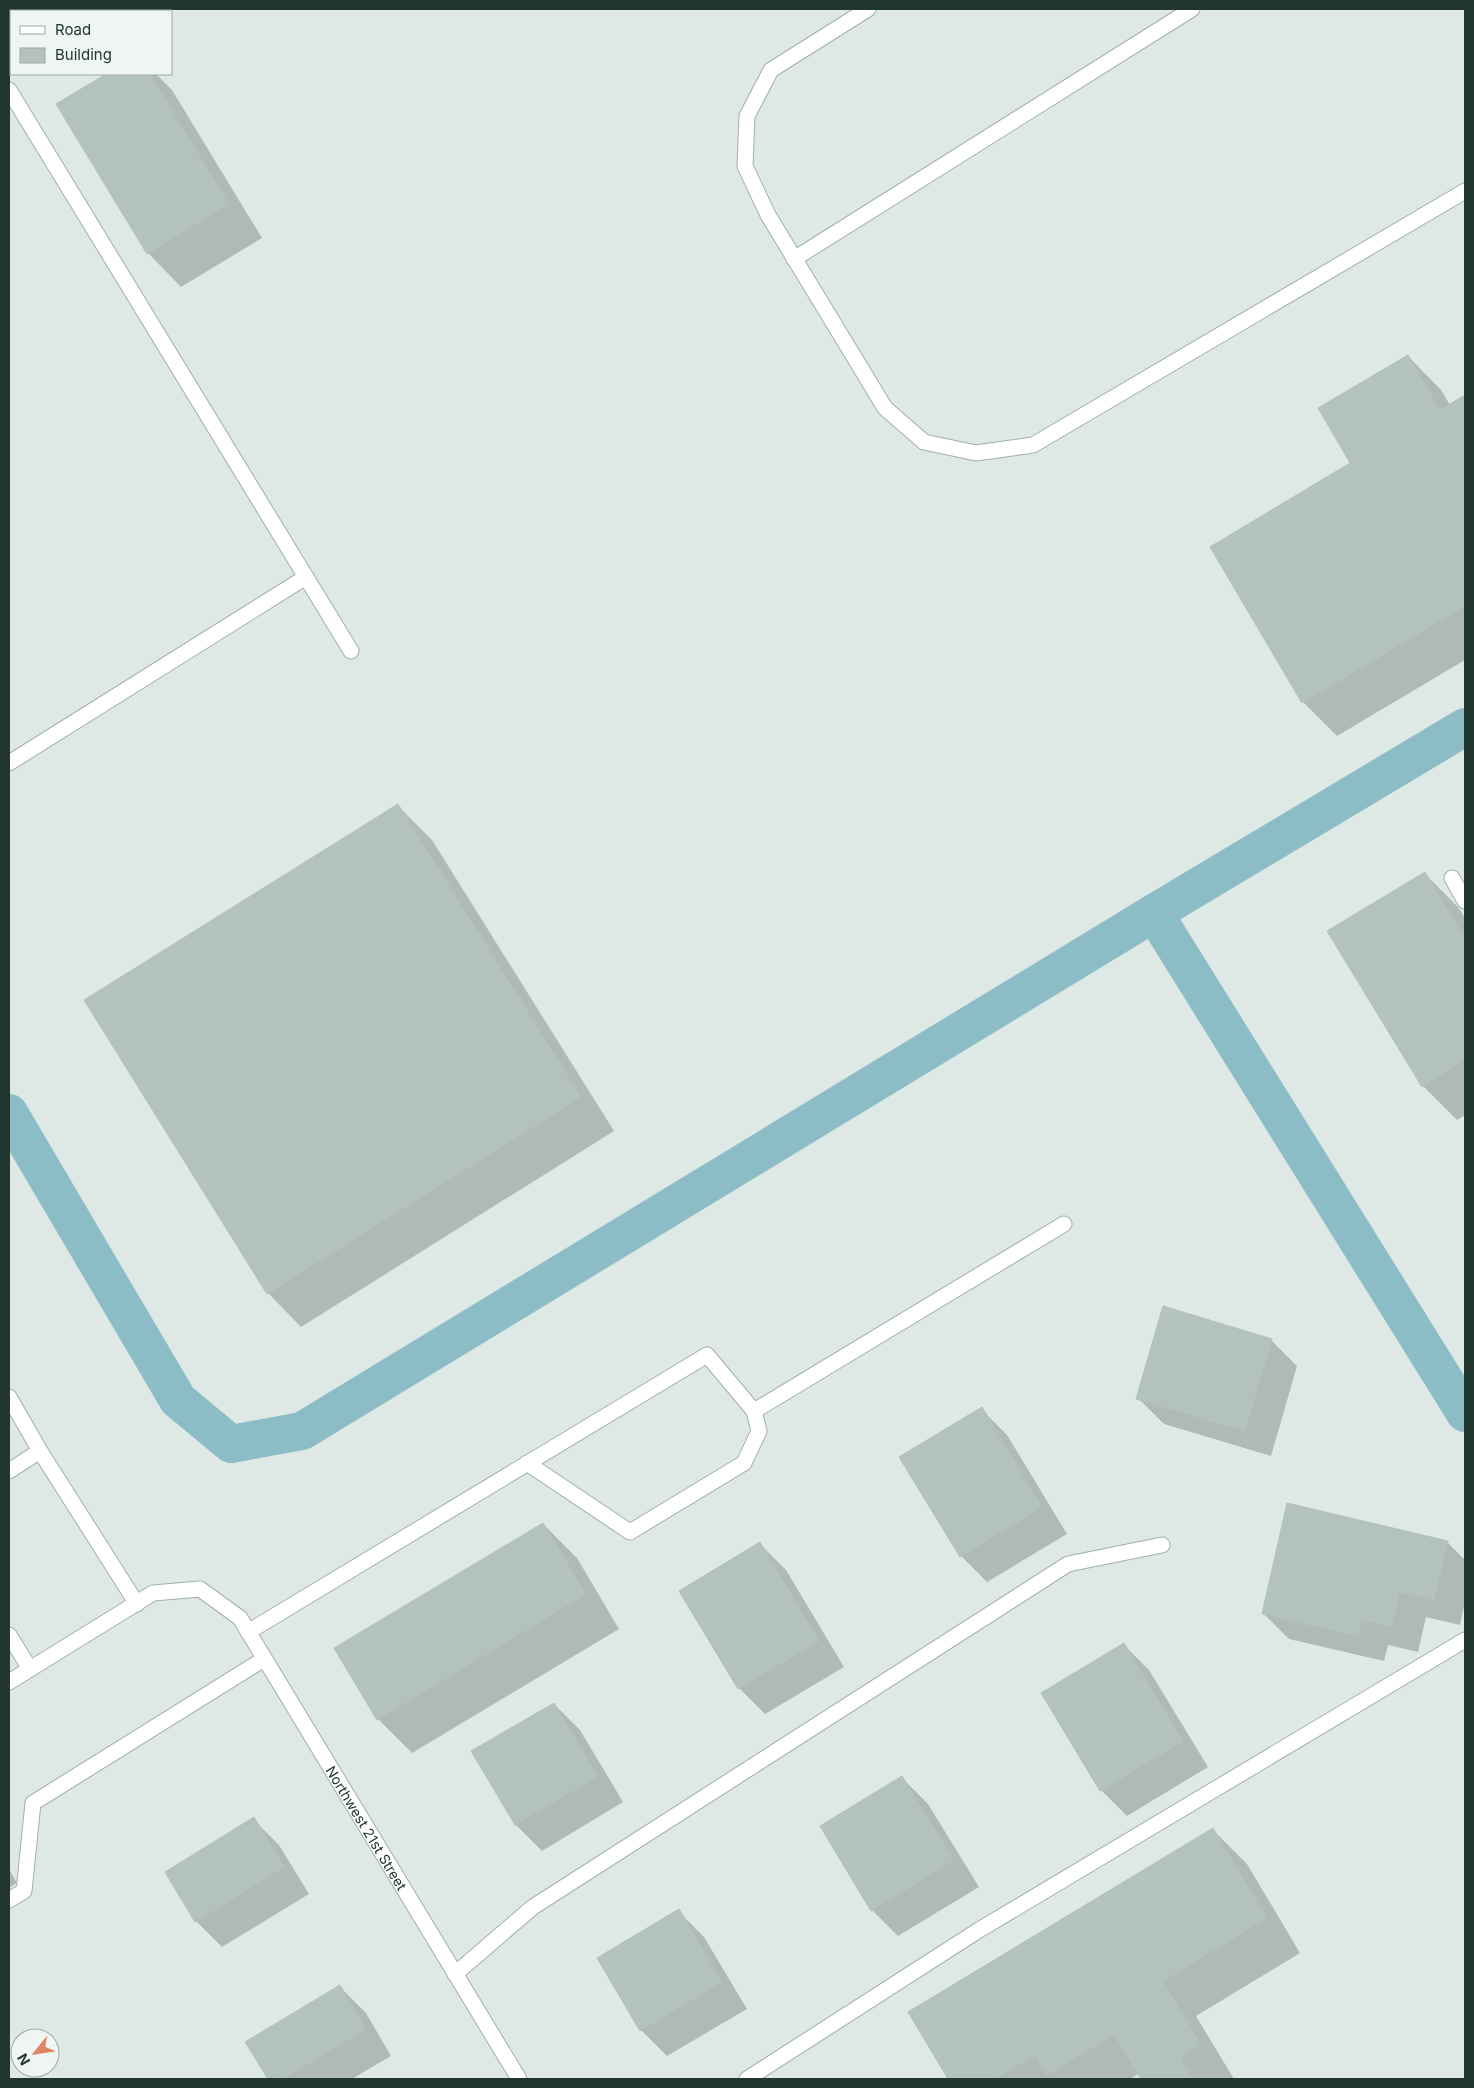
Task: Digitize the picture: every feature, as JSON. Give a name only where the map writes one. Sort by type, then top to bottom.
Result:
[{"type":"street","points":[[868,9],[771,70],[747,116],[745,166],[768,215],[885,408],[924,442],[976,453],[1033,445],[1465,191]]},
{"type":"street","points":[[794,259],[1192,9]]},
{"type":"street","points":[[9,90],[352,651]]},
{"type":"street","points":[[9,763],[306,577]]},
{"type":"street","points":[[1452,878],[1465,901]]},
{"type":"street","points":[[754,1411],[1064,1224]]},
{"type":"street","points":[[248,1632],[527,1463],[706,1355],[754,1411],[759,1431],[744,1463],[630,1532],[527,1463]]},
{"type":"street","points":[[9,1397],[40,1451],[137,1604],[9,1682]]},
{"type":"street","points":[[9,1470],[40,1451]]},
{"type":"street","points":[[455,1974],[533,1907],[1068,1564],[1162,1545]]},
{"type":"street","name":"Northwest 21st Street","points":[[137,1604],[153,1593],[200,1589],[240,1618],[519,2079]]},
{"type":"street","points":[[9,1635],[30,1669]]},
{"type":"street","points":[[747,2079],[979,1930],[1465,1640]]},
{"type":"street","points":[[9,1900],[24,1891],[33,1803],[264,1659]]},
{"type":"building","points":[[104,75],[151,75],[229,204],[147,254],[56,104]]},
{"type":"building","points":[[1408,355],[1440,410],[1465,395],[1465,606],[1302,703],[1210,547],[1350,463],[1318,408]]},
{"type":"building","points":[[398,804],[581,1097],[267,1294],[84,1000]]},
{"type":"building","points":[[1425,872],[1465,938],[1465,1060],[1422,1087],[1327,931]]},
{"type":"building","points":[[1163,1306],[1272,1339],[1245,1431],[1136,1399]]},
{"type":"building","points":[[982,1407],[1042,1507],[960,1557],[899,1457]]},
{"type":"building","points":[[1287,1503],[1448,1541],[1434,1600],[1400,1592],[1392,1627],[1362,1620],[1358,1636],[1262,1614]]},
{"type":"building","points":[[543,1523],[586,1594],[377,1720],[334,1648]]},
{"type":"building","points":[[760,1542],[819,1641],[738,1689],[679,1591]]},
{"type":"building","points":[[1124,1643],[1183,1741],[1100,1791],[1041,1693]]},
{"type":"building","points":[[554,1703],[598,1776],[515,1825],[471,1751]]},
{"type":"building","points":[[902,1776],[954,1860],[871,1911],[820,1826]]},
{"type":"building","points":[[254,1817],[284,1867],[195,1922],[165,1872]]},
{"type":"building","points":[[1213,1828],[1267,1918],[1163,1981],[1201,2045],[1180,2057],[1193,2079],[1141,2079],[1114,2035],[1047,2075],[1035,2055],[995,2079],[948,2079],[908,2012]]},
{"type":"building","points":[[679,1909],[722,1982],[640,2031],[597,1958]]},
{"type":"building","points":[[340,1985],[366,2029],[283,2079],[268,2079],[245,2042]]},
{"type":"waterway","points":[[9,1113],[178,1400],[231,1444],[302,1431],[1154,913],[1465,727]]},
{"type":"waterway","points":[[1154,913],[1465,1413]]}]
